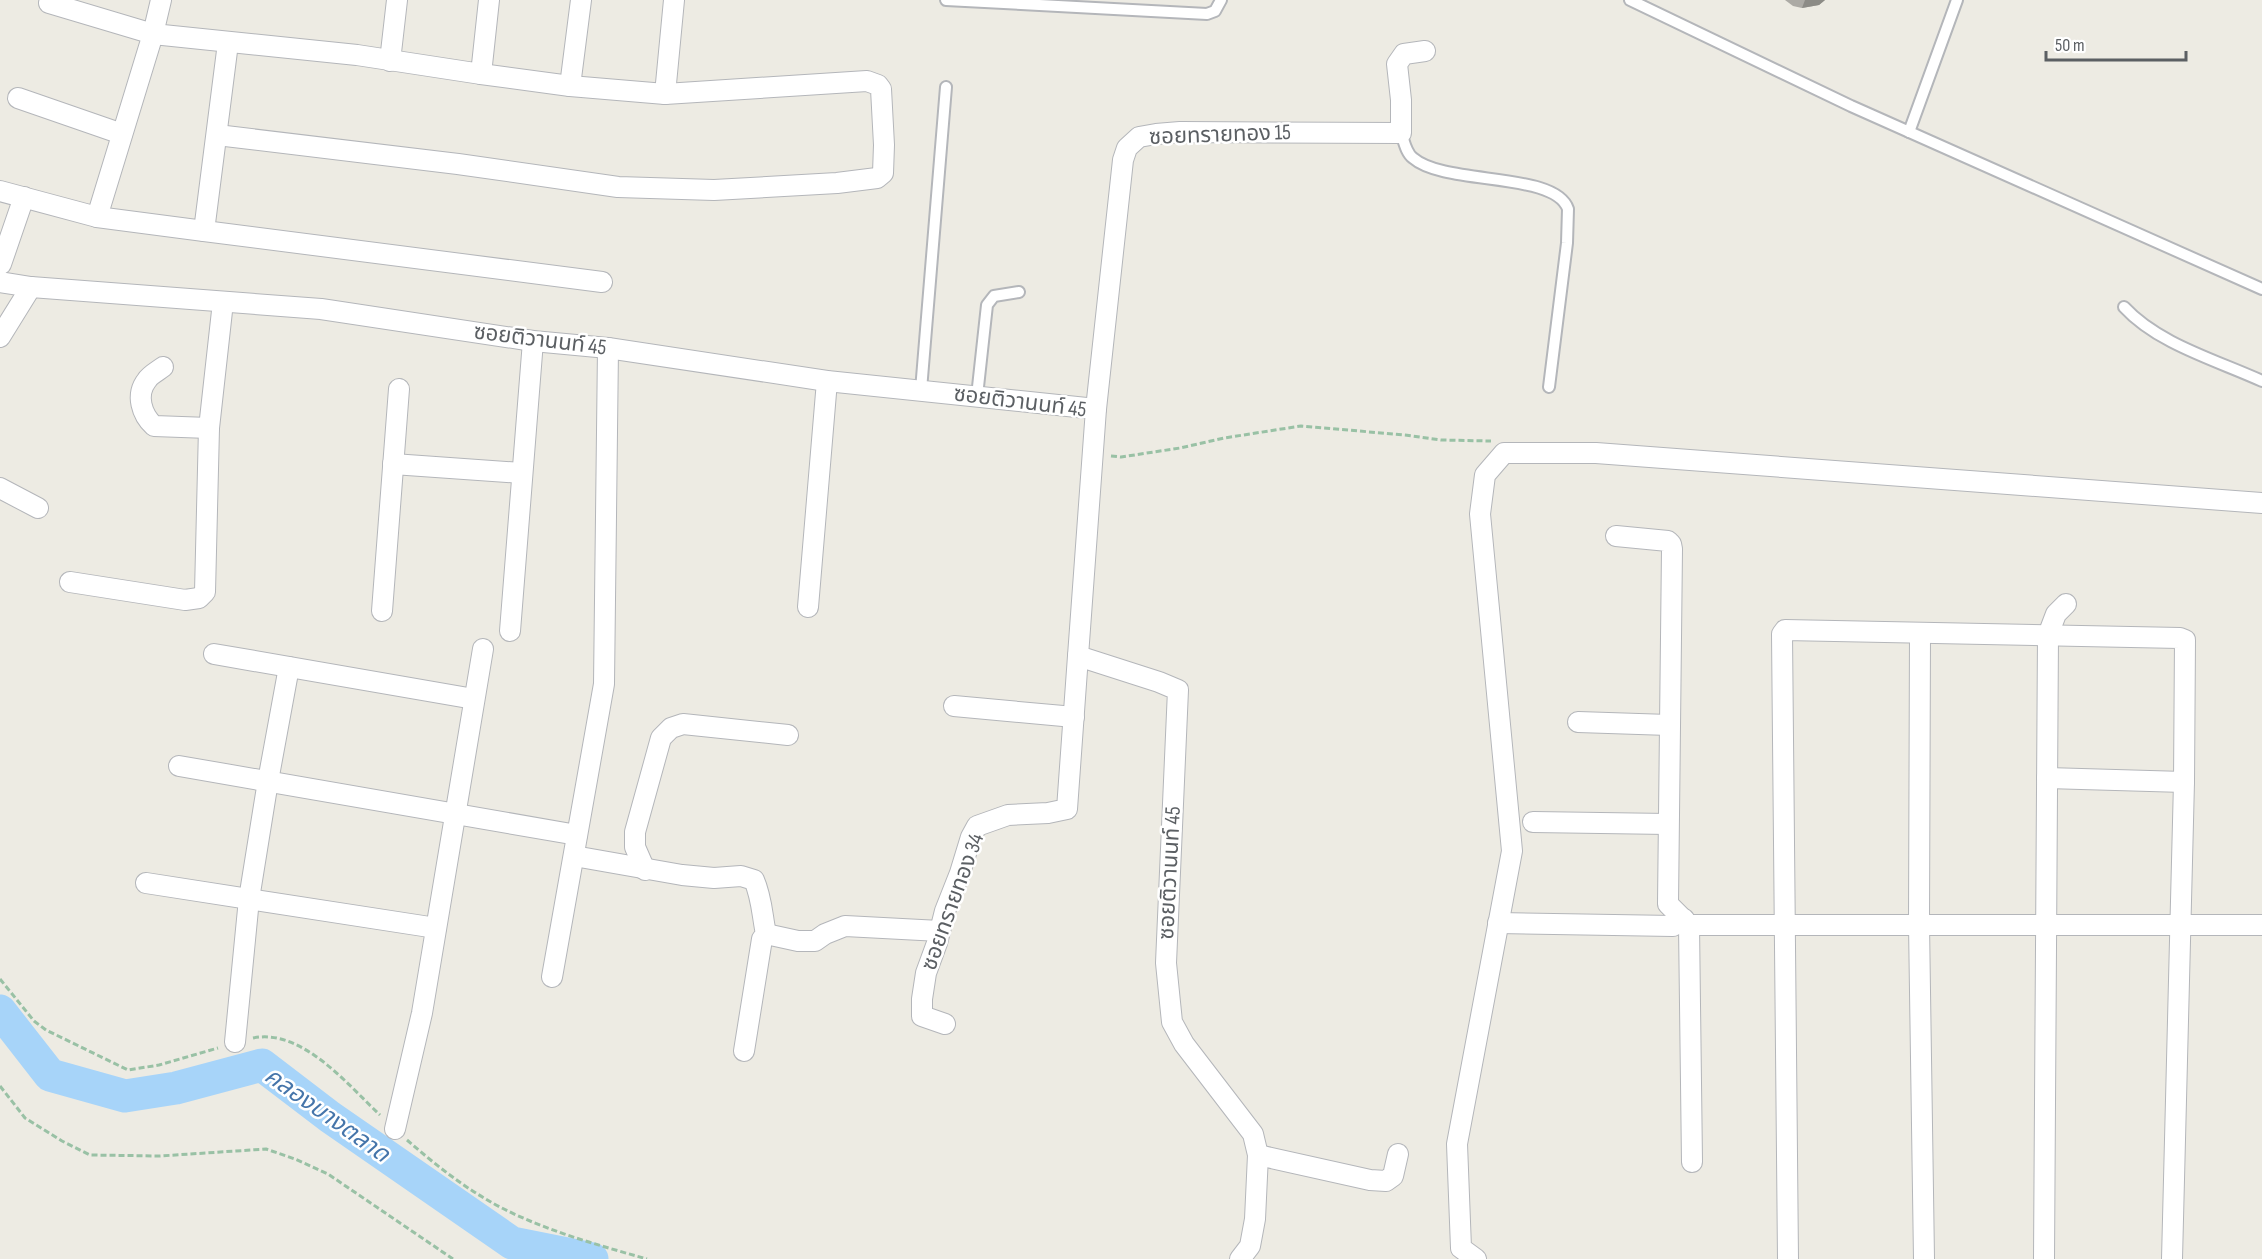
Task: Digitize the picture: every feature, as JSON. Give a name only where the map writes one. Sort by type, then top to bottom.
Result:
[{"type":"street","points":[[97,216],[153,34],[161,0]]},
{"type":"street","points":[[390,61],[397,0]]},
{"type":"street","points":[[481,74],[489,0]]},
{"type":"street","points":[[570,86],[581,0]]},
{"type":"street","points":[[665,94],[674,0]]},
{"type":"street","points":[[49,3],[153,34],[390,61],[570,86],[665,94],[867,81],[878,85],[881,89],[883,173],[877,178],[837,183],[714,190],[618,187],[458,164],[217,135]]},
{"type":"street","points":[[204,231],[228,43]]},
{"type":"street","points":[[1401,133],[1401,100],[1397,64],[1404,54],[1425,51]]},
{"type":"street","points":[[18,98],[122,134]]},
{"type":"street","name":"ซอยทรายทอง 15","points":[[1096,409],[1122,160],[1127,148],[1139,137],[1180,132],[1401,133]]},
{"type":"street","points":[[0,191],[97,216],[602,282]]},
{"type":"street","points":[[1,264],[24,197]]},
{"type":"street","name":"ซอยติวานนท์ 45","points":[[0,282],[31,287],[321,309],[534,341],[608,348],[827,381],[1096,409],[1078,656],[1178,690],[1166,963],[1172,1022],[1184,1044],[1253,1134],[1258,1155],[1255,1219],[1250,1246],[1240,1259]]},
{"type":"street","points":[[0,337],[31,287]]},
{"type":"street","points":[[70,582],[185,600],[199,598],[205,592],[209,428],[223,302]]},
{"type":"street","points":[[510,632],[534,341]]},
{"type":"street","points":[[552,977],[604,684],[608,348]]},
{"type":"street","points":[[163,367],[146,381],[141,398],[142,411],[147,420],[154,426],[209,428]]},
{"type":"street","points":[[808,607],[827,381]]},
{"type":"street","points":[[382,611],[399,389]]},
{"type":"street","points":[[1476,1259],[1461,1248],[1457,1144],[1512,851],[1480,514],[1485,475],[1504,453],[1596,453],[2262,503]]},
{"type":"street","points":[[393,464],[522,473]]},
{"type":"street","points":[[0,488],[38,508]]},
{"type":"street","points":[[1616,536],[1664,540],[1671,544],[1668,904],[1686,922],[1692,1162]]},
{"type":"street","points":[[2044,1259],[2048,635],[2056,614],[2066,604]]},
{"type":"street","points":[[1788,1259],[1782,632],[1785,630],[2180,638],[2185,640],[2184,782],[2172,1259]]},
{"type":"street","points":[[1920,633],[1919,924],[1924,1259]]},
{"type":"street","points":[[395,1129],[422,1012],[483,649]]},
{"type":"street","points":[[214,654],[474,699]]},
{"type":"street","name":"ซอยทรายทอง 34","points":[[945,1024],[922,1016],[926,973],[971,837],[977,826],[1008,815],[1048,813],[1067,809],[1078,656]]},
{"type":"street","points":[[236,1042],[249,899],[289,667]]},
{"type":"street","points":[[954,706],[1074,717]]},
{"type":"street","points":[[1578,722],[1669,725]]},
{"type":"street","points":[[645,870],[635,847],[635,832],[661,738],[671,728],[683,724],[788,735]]},
{"type":"street","points":[[179,766],[577,835]]},
{"type":"street","points":[[2047,778],[2184,782]]},
{"type":"street","points":[[1533,822],[1668,824]]},
{"type":"street","points":[[574,856],[645,870],[714,878],[741,876],[754,880],[761,897],[766,934],[762,939],[744,1051]]},
{"type":"street","points":[[146,883],[436,928]]},
{"type":"street","points":[[1498,923],[1672,926],[1686,922],[2262,925]]},
{"type":"street","points":[[766,934],[798,941],[815,941],[845,926],[940,931]]},
{"type":"street","points":[[1258,1155],[1370,1180],[1386,1181],[1393,1176],[1398,1154]]},
{"type":"lane","points":[[946,0],[1207,14],[1215,11],[1221,0]]},
{"type":"lane","points":[[1630,0],[1909,132],[2262,289]]},
{"type":"lane","points":[[1909,132],[1957,0]]},
{"type":"lane","points":[[921,390],[946,87]]},
{"type":"lane","points":[[1401,133],[1410,157],[1425,166],[1468,176],[1535,186],[1551,191],[1566,204],[1568,243],[1549,387]]},
{"type":"lane","points":[[977,396],[987,305],[994,296],[1019,292]]},
{"type":"lane","points":[[2124,307],[2135,319],[2155,334],[2262,381]]},
{"type":"path","points":[[1093,454],[1121,457],[1301,426],[1441,440],[1502,441]]},
{"type":"path","points":[[0,979],[34,1021],[46,1030],[128,1070],[159,1065],[266,1035],[291,1041],[323,1062],[428,1158],[484,1199],[530,1220],[590,1242],[648,1259]]},
{"type":"path","points":[[0,1086],[25,1118],[90,1155],[160,1156],[266,1149],[294,1159],[328,1174],[453,1259]]},
{"type":"waterway","name":"คลองบางตลาด","points":[[0,1011],[50,1075],[125,1096],[176,1088],[262,1065],[330,1117],[512,1243],[592,1259]]}]
